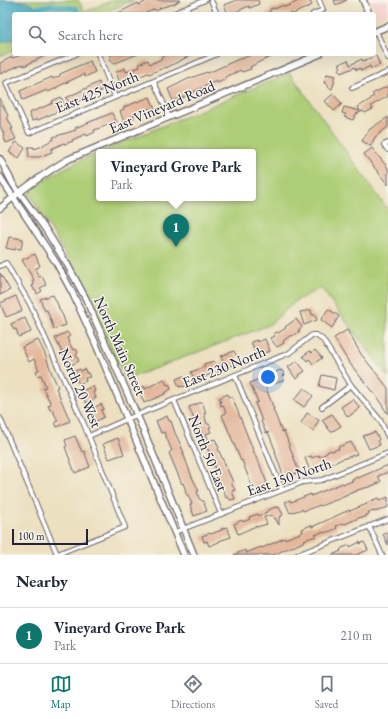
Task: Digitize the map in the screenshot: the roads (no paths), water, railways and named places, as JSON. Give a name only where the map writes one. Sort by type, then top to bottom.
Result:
[{"type":"main road","points":[[363,0],[368,12]]},
{"type":"main road","points":[[376,30],[388,26]]},
{"type":"main road","name":"East Vineyard Road","points":[[0,208],[19,192],[57,165],[69,159],[315,56]]},
{"type":"main road","name":"North Main Street","points":[[0,159],[13,184],[46,230],[67,264],[86,299],[137,416],[194,555]]},
{"type":"main road","name":"North Main Street","points":[[0,177],[57,264],[73,294],[95,342],[184,555]]},
{"type":"street","points":[[177,12],[205,0]]},
{"type":"street","points":[[211,0],[216,12]]},
{"type":"street","points":[[318,12],[323,10],[319,0]]},
{"type":"street","points":[[376,32],[388,58]]},
{"type":"street","name":"East 425 North","points":[[71,56],[6,83],[29,133],[154,82],[212,56]]},
{"type":"street","points":[[99,56],[115,97]]},
{"type":"street","points":[[352,88],[388,72]]},
{"type":"street","points":[[154,82],[167,111],[168,117]]},
{"type":"street","points":[[386,144],[388,150]]},
{"type":"street","name":"North 20 West","points":[[0,266],[6,263],[30,304],[89,436],[125,527],[56,554]]},
{"type":"street","name":"East 230 North","points":[[89,436],[289,353],[312,335],[316,334],[323,340],[351,385]]},
{"type":"street","points":[[235,375],[282,490]]},
{"type":"street","points":[[322,407],[351,385],[380,420],[388,437]]},
{"type":"street","name":"North 50 East","points":[[174,400],[221,514]]},
{"type":"street","points":[[0,418],[56,554]]},
{"type":"street","name":"East 150 North","points":[[175,532],[303,482],[322,480],[388,453]]},
{"type":"street","points":[[297,555],[388,519]]},
{"type":"street","points":[[369,526],[382,555]]},
{"type":"water","points":[[0,0],[30,3],[37,9],[37,12],[12,12],[12,40],[7,42],[0,42]]},
{"type":"waterway","points":[[37,8],[51,5],[76,9],[78,12]]},
{"type":"place","name":"Vineyard Grove Park","points":[[176,247]]}]
